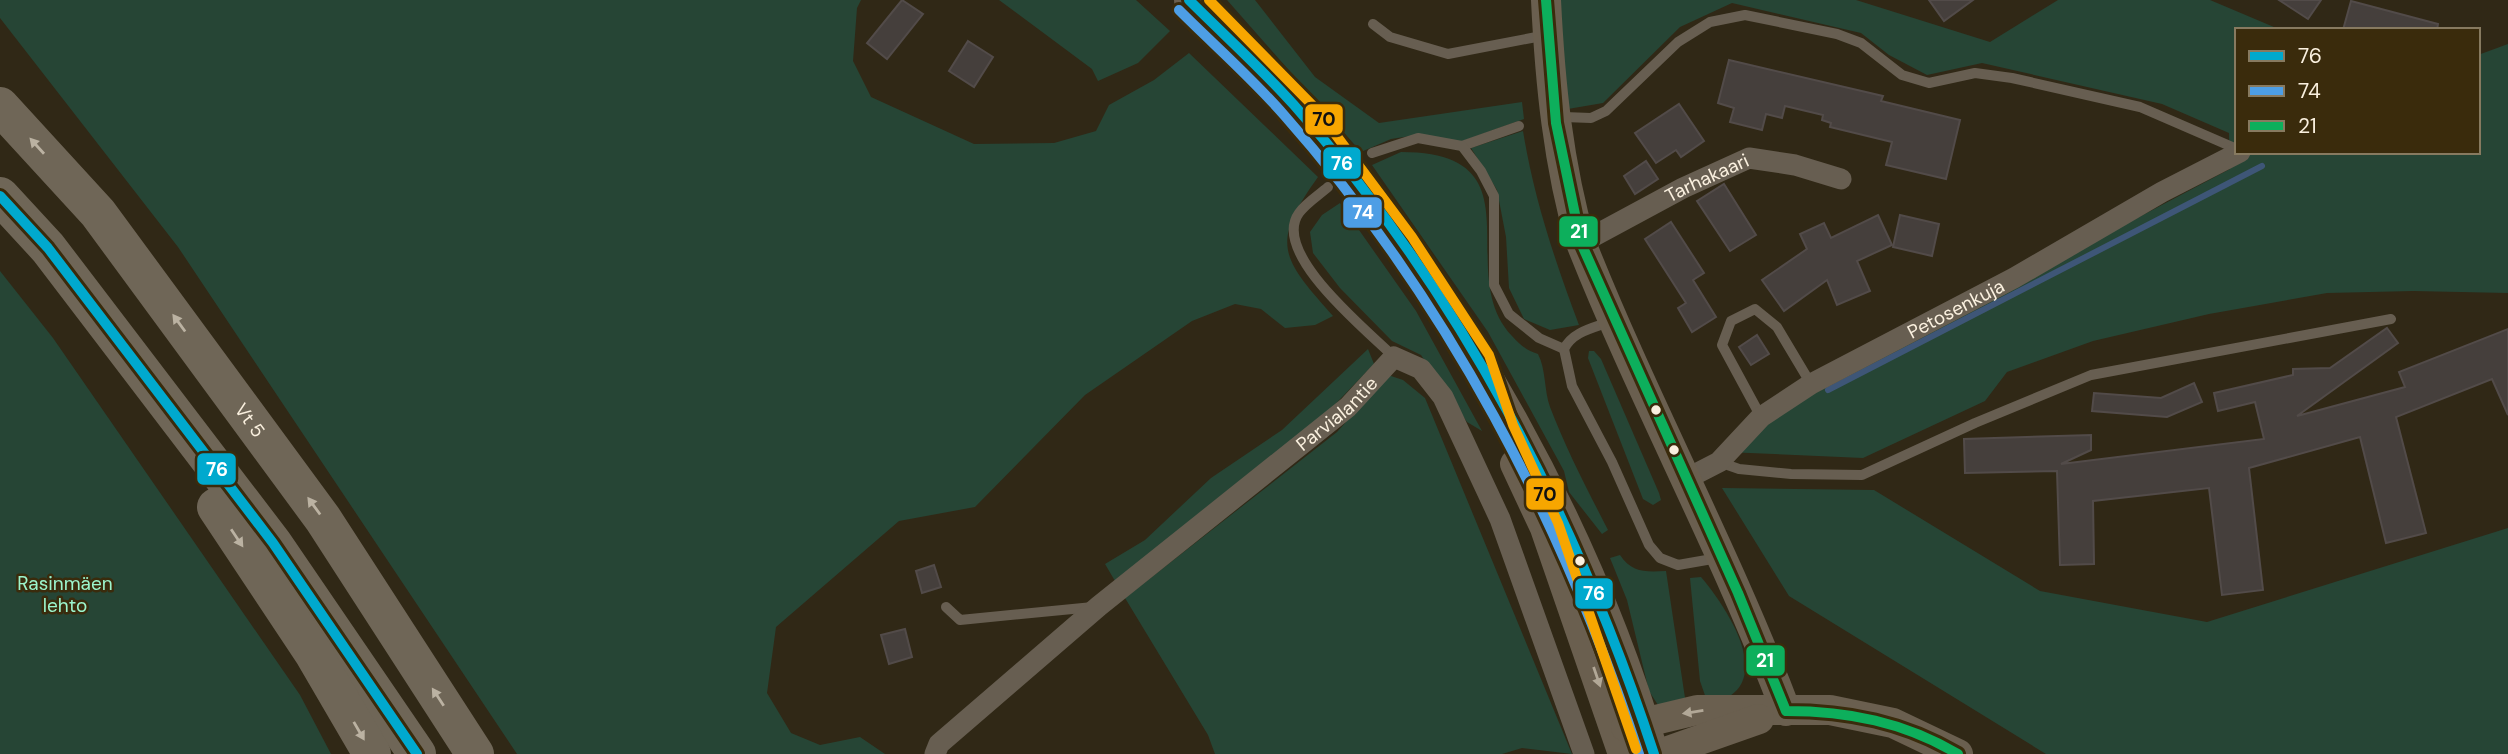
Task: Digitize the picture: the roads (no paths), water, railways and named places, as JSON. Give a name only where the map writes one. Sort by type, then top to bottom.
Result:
[{"type":"highway","name":"Vt 5","points":[[0,106],[98,213],[323,519],[475,754]]},
{"type":"highway","points":[[0,196],[48,247],[273,543],[417,754]]},
{"type":"highway","points":[[0,202],[149,406],[313,653],[372,754]]},
{"type":"main road","points":[[1189,0],[1307,119],[1401,245],[1478,362],[1555,498],[1589,573],[1654,754]]},
{"type":"main road","points":[[1546,0],[1550,90],[1572,211],[1581,243],[1612,321],[1753,624],[1786,711]]},
{"type":"main road","points":[[1478,362],[1500,430],[1545,528],[1618,742],[1645,723],[1697,710],[1830,710],[1893,723],[1958,754]]},
{"type":"main road","points":[[1660,754],[1786,711]]},
{"type":"street","name":"Petosenkuja","points":[[1684,480],[1719,462],[1761,417],[1811,384],[2014,278],[2235,153]]},
{"type":"street","name":"Tarhakaari","points":[[1581,243],[1682,188],[1749,158],[1795,165],[1841,179]]},
{"type":"street","name":"Parvialantie","points":[[935,754],[939,744],[1099,606],[1348,407],[1394,358]]},
{"type":"street","points":[[1394,358],[1421,369],[1443,397],[1500,519],[1584,754]]},
{"type":"lane","points":[[1564,117],[1591,118],[1606,111],[1678,42],[1710,22],[1745,15],[1838,34],[1861,43],[1902,75],[1929,83],[1975,73],[2012,78],[2140,107],[2235,149]]},
{"type":"lane","points":[[1373,24],[1390,37],[1448,54],[1548,35]]},
{"type":"lane","points":[[1372,153],[1418,138],[1462,146],[1520,126]]},
{"type":"lane","points":[[1462,146],[1481,171],[1494,196],[1494,285],[1509,314],[1539,338],[1564,349]]},
{"type":"lane","points":[[1328,187],[1298,214],[1293,240],[1308,271],[1394,358]]},
{"type":"lane","points":[[1761,417],[1722,345],[1731,321],[1755,309],[1777,327],[1811,384]]},
{"type":"lane","points":[[1719,462],[1739,469],[1862,475],[1975,423],[2091,375],[2391,319]]},
{"type":"lane","points":[[1564,349],[1576,334],[1612,321]]},
{"type":"lane","points":[[1564,349],[1572,386],[1612,462],[1649,545],[1660,558],[1678,565],[1723,557]]},
{"type":"lane","points":[[946,607],[960,620],[1099,606]]},
{"type":"waterway","points":[[1828,390],[2262,166]]},
{"type":"park label","name":"Rasinmäen lehto","points":[[65,594]]}]
